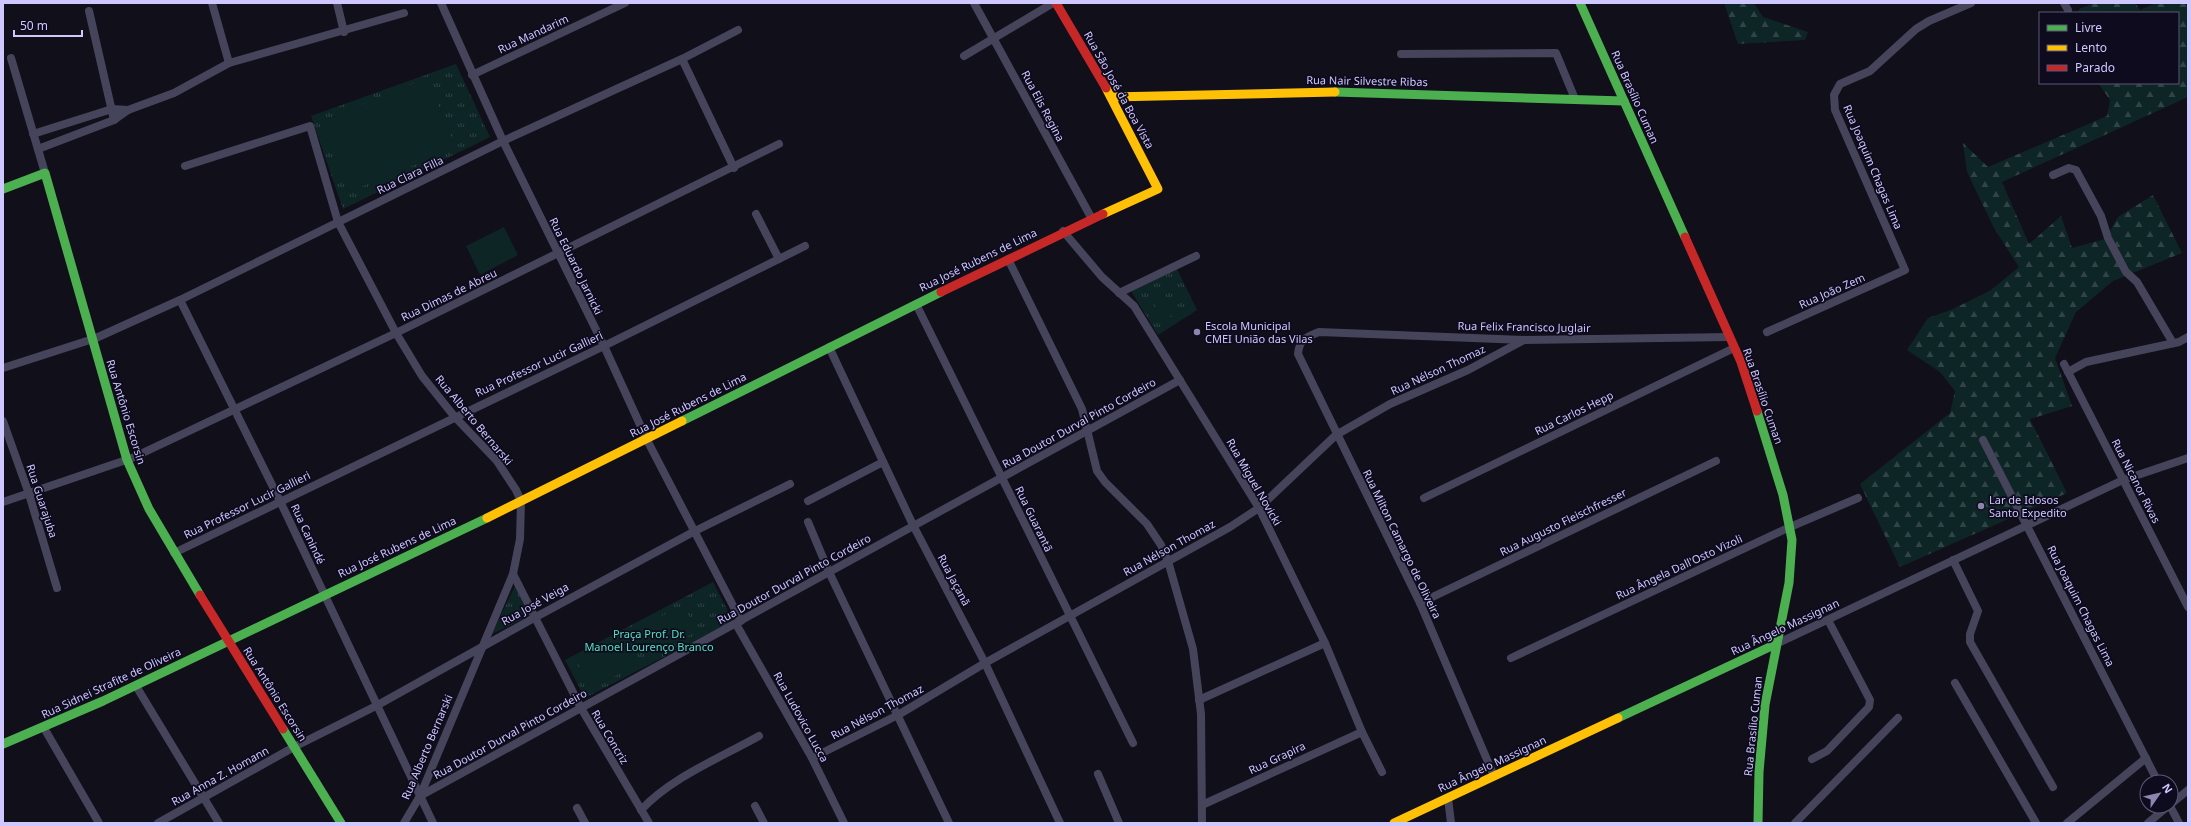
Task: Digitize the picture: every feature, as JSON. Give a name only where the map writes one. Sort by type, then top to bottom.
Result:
[{"type":"street","points":[[212,3],[229,63]]},
{"type":"street","points":[[337,3],[344,32]]},
{"type":"street","name":"Rua Eduardo Jarnicki","points":[[441,3],[472,75],[503,141],[604,346],[647,440],[695,531],[739,622]]},
{"type":"street","name":"Rua Mandarim","points":[[472,75],[625,3]]},
{"type":"street","name":"Rua Elis Regina","points":[[974,3],[1092,219]]},
{"type":"street","points":[[964,56],[1053,3]]},
{"type":"street","name":"Rua São José da Boa Vista","points":[[1056,3],[1111,98],[1158,189]]},
{"type":"street","name":"Rua Brasílio Cuman","points":[[1580,3],[1730,337],[1752,393],[1790,527],[1791,568],[1765,705],[1762,735],[1758,823]]},
{"type":"street","name":"Rua Joaquim Chagas Lima","points":[[1905,270],[1835,110],[1834,95],[1840,84],[1870,71],[1916,29],[1940,16],[1971,3]]},
{"type":"street","points":[[89,11],[114,120]]},
{"type":"street","points":[[38,149],[114,120],[128,110],[174,93],[229,63],[344,32],[404,13]]},
{"type":"street","name":"Rua Clara Filla","points":[[3,368],[91,339],[180,300],[503,141],[682,59],[738,30]]},
{"type":"street","points":[[1401,54],[1556,53],[1575,99]]},
{"type":"street","name":"Rua Antônio Escorsin","points":[[11,58],[64,235],[91,339],[127,460],[149,508],[174,553],[341,823]]},
{"type":"street","points":[[682,59],[734,168]]},
{"type":"street","name":"Rua Nair Silvestre Ribas","points":[[1111,98],[1317,92],[1624,101]]},
{"type":"street","points":[[33,134],[112,110],[128,110]]},
{"type":"street","points":[[70,123],[74,135]]},
{"type":"street","name":"Rua Alberto Bernarski","points":[[185,166],[310,126],[338,222],[396,333],[422,376],[454,416],[497,461],[521,501],[520,539],[513,574],[420,796],[404,823]]},
{"type":"street","name":"Rua Dimas de Abreu","points":[[3,502],[127,460],[396,333],[734,168],[779,144]]},
{"type":"street","points":[[2053,175],[2069,168],[2076,170],[2101,216],[2108,238],[2126,272],[2137,282],[2172,344]]},
{"type":"street","points":[[3,189],[45,173]]},
{"type":"street","name":"Rua José Rubens de Lima","points":[[227,640],[647,440],[828,347],[1063,232],[1158,189]]},
{"type":"street","points":[[756,214],[779,259]]},
{"type":"street","name":"Rua Miguel Novicki","points":[[1063,232],[1102,277],[1134,306],[1259,508],[1325,643],[1362,732],[1382,772]]},
{"type":"street","name":"Rua Professor Lucir Gallieri","points":[[174,553],[454,416],[604,346],[805,246]]},
{"type":"street","points":[[1119,293],[1196,256]]},
{"type":"street","points":[[1008,259],[1082,409],[1089,431],[1098,471],[1105,482],[1147,524],[1161,545],[1168,561],[1193,650],[1199,700],[1202,823]]},
{"type":"street","name":"Rua João Zem","points":[[1767,332],[1905,270]]},
{"type":"street","name":"Rua Canindé","points":[[180,300],[325,594],[376,706],[433,823]]},
{"type":"street","name":"Rua Guarantã","points":[[916,304],[1133,743]]},
{"type":"street","name":"Rua Felix Francisco Juglair","points":[[1319,332],[1524,340],[1730,337]]},
{"type":"street","name":"Rua Milton Camargo de Oliveira","points":[[1319,332],[1306,337],[1299,345],[1298,354],[1336,435],[1420,603],[1494,776]]},
{"type":"street","points":[[2068,372],[2086,362],[2172,344],[2188,337]]},
{"type":"street","name":"Rua Nélson Thomaz","points":[[812,758],[898,715],[985,663],[1230,527],[1259,508],[1336,435],[1390,404],[1468,370],[1524,340]]},
{"type":"street","name":"Rua Jaçanã","points":[[828,347],[913,525],[985,663],[1060,823]]},
{"type":"street","name":"Rua Carlos Hepp","points":[[1424,498],[1734,348]]},
{"type":"street","name":"Rua Nicanor Rivas","points":[[2064,364],[2188,607]]},
{"type":"street","name":"Rua Doutor Durval Pinto Cordeiro","points":[[420,796],[1180,380]]},
{"type":"street","name":"Rua Guarajuba","points":[[3,421],[29,494],[58,588]]},
{"type":"street","name":"Rua Joaquim Chagas Lima","points":[[1983,440],[2028,525],[2154,774]]},
{"type":"street","name":"Rua Ângelo Massignan","points":[[1394,823],[2123,480],[2188,458]]},
{"type":"street","name":"Rua Augusto Fleischfresser","points":[[1420,603],[1716,461]]},
{"type":"street","points":[[808,501],[883,462]]},
{"type":"street","name":"Rua José Veiga","points":[[294,747],[376,706],[482,646],[695,531],[790,484]]},
{"type":"street","name":"Rua Ângela Dall'Osto Vizoli","points":[[1511,658],[1790,527],[1858,498]]},
{"type":"street","points":[[808,522],[829,572],[949,823]]},
{"type":"street","points":[[1953,560],[1978,611],[1970,634],[1970,642],[2053,787]]},
{"type":"street","name":"Rua Concriz","points":[[513,574],[581,708],[649,823]]},
{"type":"street","points":[[1812,759],[1827,751],[1870,707],[1870,700],[1828,620]]},
{"type":"street","name":"Rua Ludovico Lucca","points":[[739,622],[812,758],[844,823]]},
{"type":"street","name":"Rua Sidnei Strafite de Oliveira","points":[[3,744],[44,728],[136,686],[227,640]]},
{"type":"street","points":[[1199,700],[1325,643]]},
{"type":"street","points":[[1955,683],[2036,823]]},
{"type":"street","points":[[136,686],[219,823]]},
{"type":"street","points":[[1795,823],[1898,718]]},
{"type":"street","points":[[44,728],[99,823]]},
{"type":"street","name":"Rua Grapira","points":[[1202,805],[1362,732]]},
{"type":"street","points":[[641,810],[652,799],[676,782],[759,736]]},
{"type":"street","name":"Rua Anna Z. Homann","points":[[158,823],[294,747]]},
{"type":"street","points":[[2067,823],[2146,758]]},
{"type":"street","points":[[1098,774],[1119,823]]},
{"type":"street","points":[[2179,798],[2188,790]]},
{"type":"street","points":[[1448,798],[1451,823]]},
{"type":"street","points":[[755,806],[764,823]]},
{"type":"street","points":[[577,808],[585,823]]},
{"type":"street","points":[[2148,823],[2159,814]]},
{"type":"street","points":[[2174,814],[2179,823]]},
{"type":"green space","points":[[1724,3],[1754,3],[1763,17],[1808,32],[1805,40],[1738,44]]},
{"type":"green space","points":[[2094,3],[2135,3],[2140,10],[2156,3],[2188,3],[2188,97],[2002,182],[2029,244],[2061,216],[2072,248],[2105,239],[2118,217],[2153,195],[2182,253],[2113,281],[2076,312],[2055,358],[2072,406],[2030,419],[2067,493],[1900,567],[1860,484],[1950,413],[1955,391],[1940,372],[1907,350],[1928,318],[1953,309],[1991,290],[2019,267],[1994,228],[1967,172],[1963,143],[1988,167],[2107,116],[2110,100],[2099,84],[2179,84],[2179,12],[2078,12],[2079,9]]},
{"type":"green space","points":[[456,64],[490,137],[343,209],[311,116]]},
{"type":"green space","points":[[427,78],[456,148],[348,192],[319,122]]},
{"type":"green space","points":[[504,227],[518,255],[480,275],[466,246]]},
{"type":"green space","points":[[1177,269],[1197,310],[1158,335],[1131,291]]},
{"type":"green space","points":[[1164,296],[1173,315],[1162,320],[1153,302]]},
{"type":"green space","name":"Praça Prof. Dr. Manoel Lourenço Branco","points":[[713,582],[733,621],[585,698],[565,660]]},
{"type":"green space","points":[[515,586],[529,616],[492,634]]},
{"type":"green space","points":[[683,605],[697,631],[648,658],[633,631]]},
{"type":"green space","points":[[621,638],[635,666],[590,688],[576,660]]},
{"type":"traffic: fast","points":[[1580,3],[1685,237]]},
{"type":"traffic: fast","points":[[1335,92],[1624,101]]},
{"type":"traffic: fast","points":[[3,189],[45,173],[127,460],[149,509],[200,595]]},
{"type":"traffic: fast","points":[[682,421],[941,292]]},
{"type":"traffic: fast","points":[[1757,411],[1783,495],[1792,540],[1789,583],[1765,705],[1759,772],[1758,823]]},
{"type":"traffic: fast","points":[[3,744],[103,701],[487,518]]},
{"type":"traffic: fast","points":[[1618,718],[1776,644]]},
{"type":"traffic: fast","points":[[283,729],[341,823]]},
{"type":"traffic: slow","points":[[1103,214],[1158,189],[1106,88]]},
{"type":"traffic: slow","points":[[1111,97],[1335,92]]},
{"type":"traffic: slow","points":[[487,518],[682,421]]},
{"type":"traffic: slow","points":[[1394,823],[1618,718]]},
{"type":"traffic: jam","points":[[1056,3],[1106,88]]},
{"type":"traffic: jam","points":[[941,292],[1103,214]]},
{"type":"traffic: jam","points":[[1685,237],[1741,362],[1757,411]]},
{"type":"traffic: jam","points":[[200,595],[283,729]]},
{"type":"place","name":"Escola Municipal CMEI União das Vilas","points":[[1197,332]]},
{"type":"place","name":"Lar de Idosos Santo Expedito","points":[[1981,506]]}]
